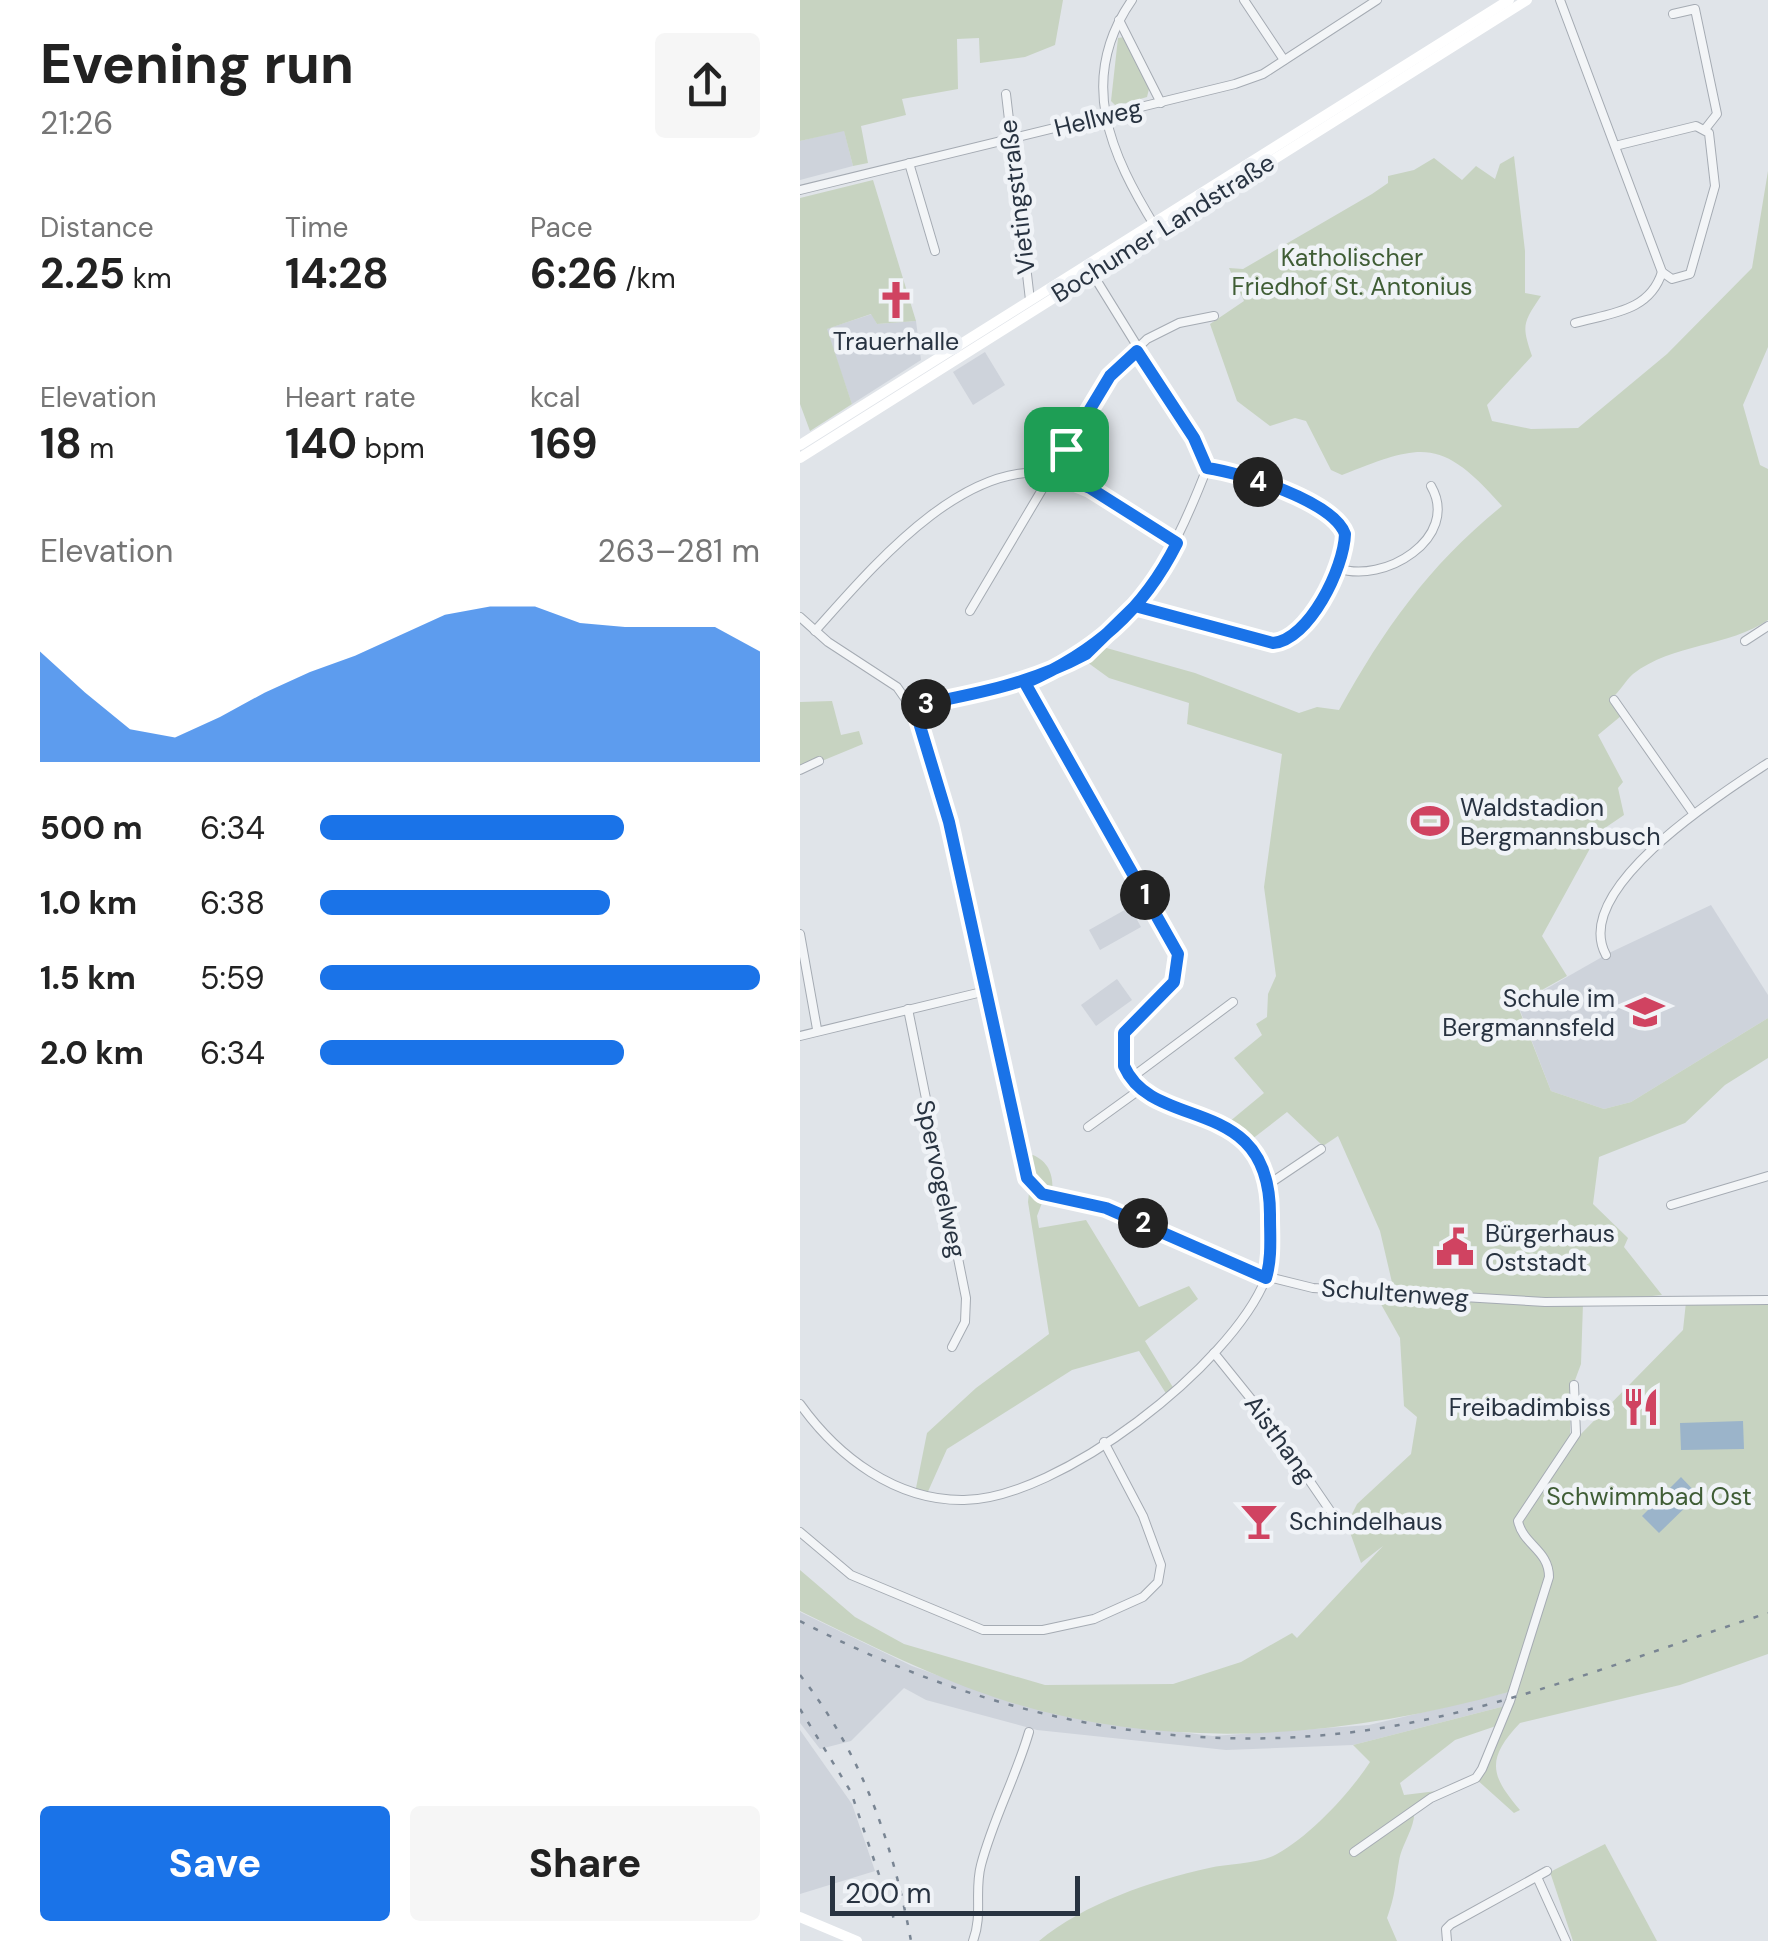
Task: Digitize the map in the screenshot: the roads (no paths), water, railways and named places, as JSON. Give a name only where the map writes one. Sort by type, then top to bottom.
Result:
[{"type":"main road","name":"Bochumer Landstraße","points":[[800,458],[1092,273],[1508,0]]},
{"type":"main road","name":"Bochumer Landstraße","points":[[800,445],[1030,300],[1156,228],[1527,0]]},
{"type":"main road","points":[[800,1917],[858,1941]]},
{"type":"street","points":[[1132,0],[1120,20],[1109,55],[1104,117],[1110,140],[1156,228]]},
{"type":"street","points":[[1244,0],[1284,60]]},
{"type":"street","name":"Hellweg","points":[[800,190],[1235,84],[1284,60],[1377,0]]},
{"type":"street","points":[[1560,0],[1662,272],[1656,291],[1646,301],[1575,323]]},
{"type":"street","points":[[1662,272],[1679,279],[1696,266],[1715,178],[1706,128],[1717,114],[1695,10],[1673,14]]},
{"type":"street","points":[[1120,20],[1161,102]]},
{"type":"street","name":"Vietingstraße","points":[[1006,94],[1030,300]]},
{"type":"street","points":[[1615,146],[1696,126],[1706,128]]},
{"type":"street","points":[[909,163],[935,251]]},
{"type":"street","points":[[914,706],[1025,683],[1086,654],[1135,606],[1177,543],[1207,468],[1194,438],[1092,273]]},
{"type":"street","points":[[970,612],[1103,385],[1146,340],[1179,323],[1214,316]]},
{"type":"street","points":[[1135,606],[1273,643],[1288,642],[1304,628],[1338,568],[1345,534],[1330,511],[1251,479],[1207,468]]},
{"type":"street","points":[[815,631],[922,522],[989,484],[1020,475],[1053,473],[1090,488],[1177,543]]},
{"type":"street","points":[[1338,568],[1360,571],[1408,558],[1421,549],[1435,523],[1436,494],[1431,486]]},
{"type":"street","points":[[800,617],[897,686],[914,706],[949,822],[986,990],[800,1036]]},
{"type":"street","points":[[1745,641],[1768,626]]},
{"type":"street","points":[[800,1404],[860,1466],[899,1488],[943,1500],[982,1499],[1026,1488],[1104,1442],[1214,1353],[1266,1278],[1269,1184],[1256,1155],[1237,1134],[1142,1088],[1131,1078],[1121,1057],[1124,1033],[1174,982],[1178,954],[1025,683]]},
{"type":"street","points":[[1614,700],[1694,812]]},
{"type":"street","points":[[800,770],[819,761]]},
{"type":"street","points":[[1606,955],[1597,933],[1612,898],[1632,871],[1694,812],[1768,763]]},
{"type":"street","points":[[800,934],[817,1030]]},
{"type":"street","name":"Schultenweg","points":[[986,990],[1022,1164],[1027,1178],[1040,1192],[1106,1208],[1266,1278],[1312,1288],[1545,1302],[1768,1300]]},
{"type":"street","points":[[1131,1078],[1233,1002]]},
{"type":"street","name":"Spervogelweg","points":[[908,1009],[966,1298],[965,1322],[952,1347]]},
{"type":"street","points":[[1088,1127],[1142,1088]]},
{"type":"street","points":[[1269,1184],[1321,1149]]},
{"type":"street","points":[[1671,1205],[1768,1176]]},
{"type":"street","name":"Aisthang","points":[[1214,1353],[1278,1432],[1331,1512],[1346,1524]]},
{"type":"street","points":[[1354,1852],[1431,1798],[1476,1778],[1482,1769],[1510,1701],[1548,1576],[1546,1559],[1522,1535],[1518,1521],[1576,1434],[1574,1385]]},
{"type":"street","points":[[800,1532],[851,1575],[983,1630],[1043,1630],[1094,1620],[1143,1596],[1158,1582],[1161,1565],[1143,1516],[1104,1442]]},
{"type":"street","points":[[973,1941],[980,1919],[976,1892],[982,1860],[1029,1732]]},
{"type":"street","points":[[1447,1941],[1446,1929],[1452,1924],[1547,1872]]},
{"type":"street","points":[[1536,1876],[1566,1941]]},
{"type":"water","points":[[1743,1421],[1744,1449],[1681,1450],[1680,1423]]},
{"type":"water","points":[[1681,1477],[1698,1495],[1659,1533],[1642,1516]]},
{"type":"railway","points":[[800,1621],[943,1684],[1016,1707],[1091,1724],[1243,1738],[1321,1735],[1446,1715],[1539,1690],[1768,1613]]},
{"type":"railway","points":[[800,1675],[841,1736],[872,1801],[895,1869],[911,1941]]},
{"type":"railway","points":[[800,1709],[851,1792],[895,1922]]},
{"type":"place","name":"Trauerhalle","points":[[896,300]]},
{"type":"place","name":"Waldstadion Bergmannsbusch","points":[[1430,821]]},
{"type":"place","name":"Schule im Bergmannsfeld","points":[[1645,1012]]},
{"type":"place","name":"Bürgerhaus Oststadt","points":[[1455,1247]]},
{"type":"place","name":"Freibadimbiss","points":[[1641,1407]]},
{"type":"place","name":"Schindelhaus","points":[[1259,1521]]},
{"type":"park label","name":"Katholischer Friedhof St. Antonius","points":[[1352,272]]},
{"type":"park label","name":"Schwimmbad Ost","points":[[1649,1496]]}]
